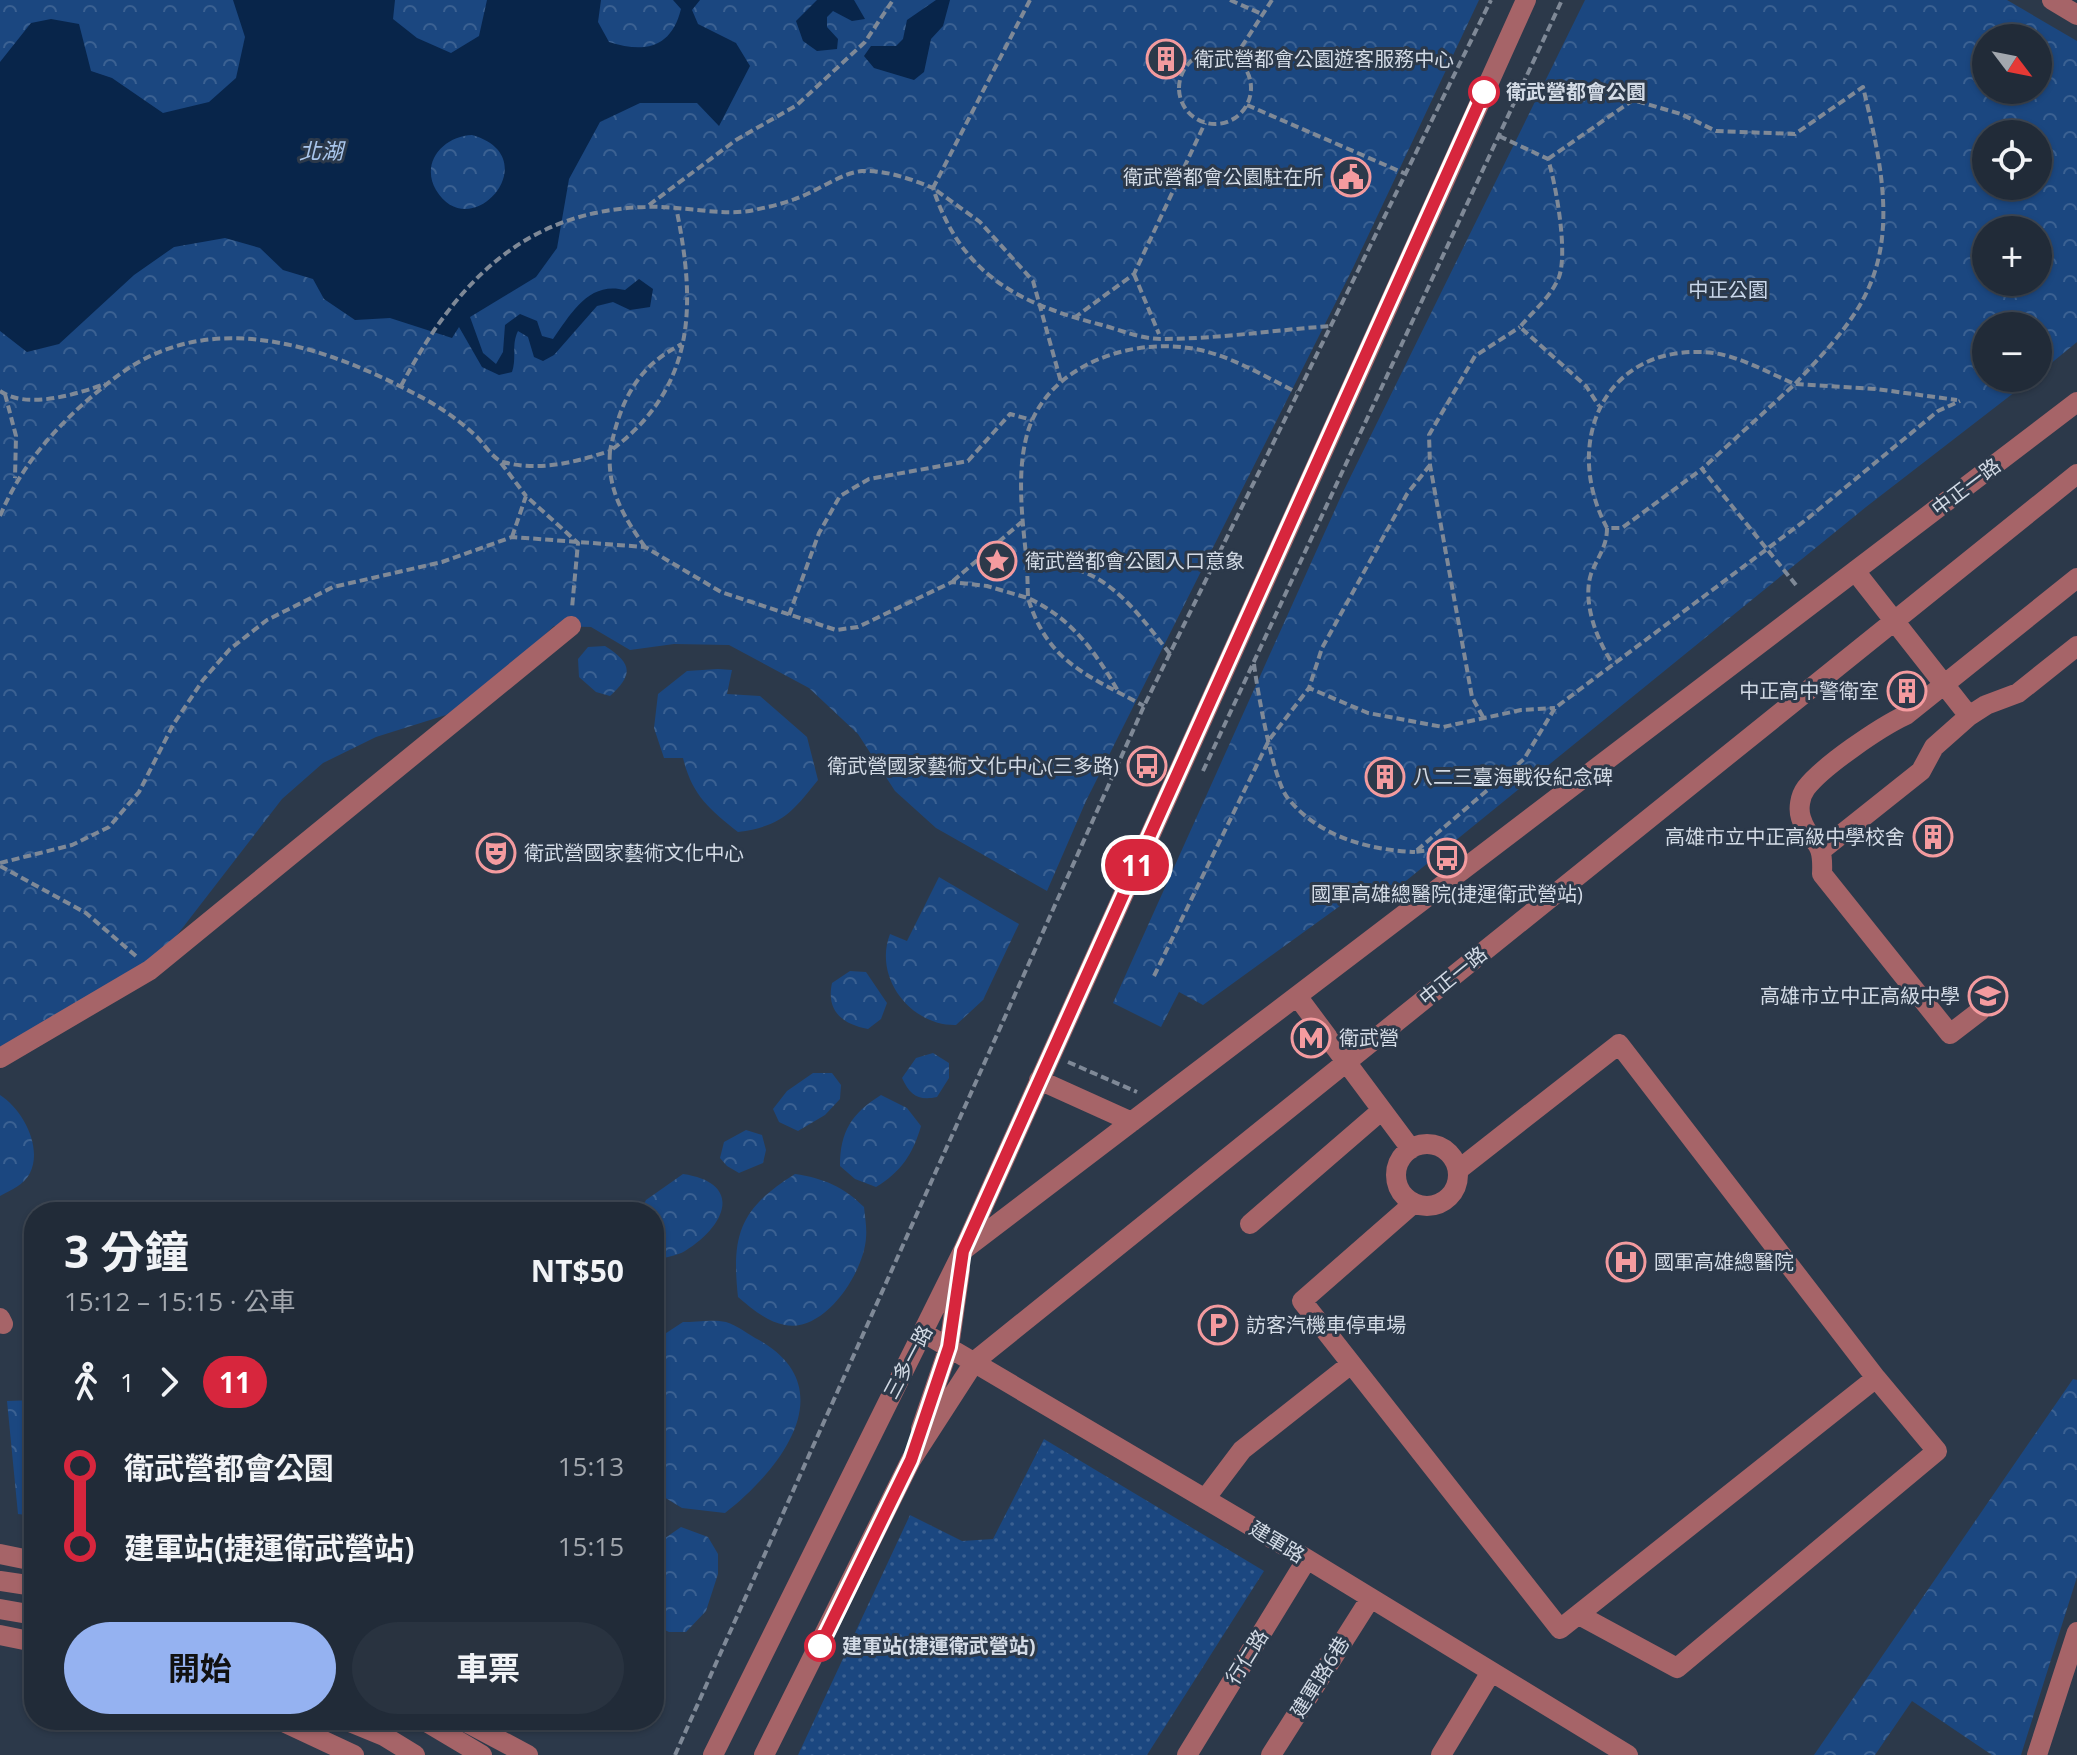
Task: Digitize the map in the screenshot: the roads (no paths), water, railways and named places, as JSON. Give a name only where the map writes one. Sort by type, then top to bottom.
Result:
[{"type":"street","name":"三多一路","points":[[713,1755],[963,1251],[1526,0]]},
{"type":"street","points":[[2052,0],[2077,15]]},
{"type":"street","name":"中正一路","points":[[963,1251],[2077,402]]},
{"type":"street","name":"中正一路","points":[[975,1361],[2077,474]]},
{"type":"street","points":[[1855,571],[1969,716]]},
{"type":"street","points":[[1980,1011],[1950,1034],[1822,874],[1823,849],[1801,818],[1799,803],[1805,789],[1881,726],[1906,715],[1937,675],[2074,588]]},
{"type":"street","points":[[0,1058],[150,970],[571,626]]},
{"type":"street","points":[[1823,849],[1921,771],[1934,747],[1969,716],[1986,705],[2018,693],[2077,646]]},
{"type":"street","points":[[1297,996],[1411,1149]]},
{"type":"street","points":[[1458,1170],[1619,1044],[1876,1378],[1937,1451],[1677,1668],[1579,1615]]},
{"type":"street","points":[[1039,1080],[1132,1122]]},
{"type":"street","points":[[1250,1224],[1382,1110]]},
{"type":"street","points":[[1420,1145],[1440,1147],[1448,1153],[1458,1170],[1458,1179],[1450,1197],[1433,1206],[1414,1203],[1400,1191],[1396,1172],[1399,1163],[1411,1149],[1420,1145]]},
{"type":"street","points":[[1414,1203],[1302,1301],[1560,1629],[1876,1378]]},
{"type":"street","points":[[911,1460],[949,1347],[963,1251]]},
{"type":"street","name":"建軍路","points":[[924,1333],[1307,1559],[1628,1755]]},
{"type":"street","points":[[764,1755],[911,1460],[975,1361]]},
{"type":"street","points":[[1205,1499],[1242,1450],[1351,1364]]},
{"type":"street","points":[[0,1554],[24,1559]]},
{"type":"street","name":"行仁路","points":[[1187,1755],[1307,1559]]},
{"type":"street","points":[[0,1581],[24,1585]]},
{"type":"street","name":"建軍路6巷","points":[[1271,1755],[1370,1599]]},
{"type":"street","points":[[0,1609],[24,1613]]},
{"type":"street","points":[[2037,1755],[2077,1632]]},
{"type":"street","points":[[0,1635],[24,1640]]},
{"type":"street","points":[[1441,1755],[1491,1672]]},
{"type":"street","points":[[2057,1693],[2077,1678]]},
{"type":"street","points":[[300,1730],[354,1755]]},
{"type":"street","points":[[369,1730],[415,1755]]},
{"type":"street","points":[[440,1730],[482,1755]]},
{"type":"street","points":[[481,1730],[528,1755]]},
{"type":"water","name":"北湖","points":[[233,0],[395,0],[393,19],[417,38],[451,53],[479,36],[487,0],[601,0],[598,22],[609,42],[645,47],[663,40],[670,33],[681,9],[673,0],[700,0],[692,10],[698,24],[736,43],[750,66],[719,126],[697,103],[640,103],[600,122],[569,179],[557,248],[536,277],[470,317],[483,353],[496,364],[503,352],[505,325],[520,314],[537,321],[542,336],[553,339],[575,309],[591,294],[612,288],[625,290],[639,279],[653,289],[650,307],[630,310],[613,302],[597,306],[554,355],[543,361],[534,357],[528,337],[518,331],[512,372],[499,375],[482,367],[459,327],[452,338],[390,318],[355,320],[324,299],[313,279],[283,270],[260,248],[225,238],[174,247],[134,275],[59,344],[27,352],[0,331],[0,62],[31,23],[51,19],[79,24],[91,71],[112,78],[163,113],[209,102],[236,78],[245,37]],"holes":[[[472,135],[494,146],[504,161],[504,177],[496,192],[483,204],[467,209],[451,205],[436,190],[432,180],[431,170],[438,152],[452,140]]]},
{"type":"water","points":[[817,0],[854,0],[865,19],[852,21],[833,11],[827,17],[827,27],[838,39],[837,49],[817,51],[803,41],[796,21]]},
{"type":"water","points":[[936,0],[950,0],[943,26],[931,39],[924,72],[914,80],[874,68],[864,56],[871,46],[896,46],[903,39],[907,20]]},
{"type":"place","name":"衛武營都會公園遊客服務中心","points":[[1166,59]]},
{"type":"place","name":"衛武營都會公園","points":[[1484,92]]},
{"type":"place","name":"衛武營都會公園駐在所","points":[[1351,177]]},
{"type":"place","name":"衛武營都會公園入口意象","points":[[997,561]]},
{"type":"place","name":"中正高中警衛室","points":[[1907,691]]},
{"type":"place","name":"衛武營國家藝術文化中心(三多路)","points":[[1147,766]]},
{"type":"place","name":"八二三臺海戰役紀念碑","points":[[1385,777]]},
{"type":"place","name":"高雄市立中正高級中學校舍","points":[[1933,837]]},
{"type":"place","name":"衛武營國家藝術文化中心","points":[[496,853]]},
{"type":"place","name":"國軍高雄總醫院(捷運衛武營站)","points":[[1447,858]]},
{"type":"place","name":"高雄市立中正高級中學","points":[[1988,996]]},
{"type":"place","name":"衛武營","points":[[1311,1038]]},
{"type":"place","name":"國軍高雄總醫院","points":[[1626,1262]]},
{"type":"place","name":"訪客汽機車停車場","points":[[1218,1325]]},
{"type":"place","name":"建軍站(捷運衛武營站)","points":[[820,1646]]},
{"type":"park label","name":"中正公園","points":[[1728,290]]}]
